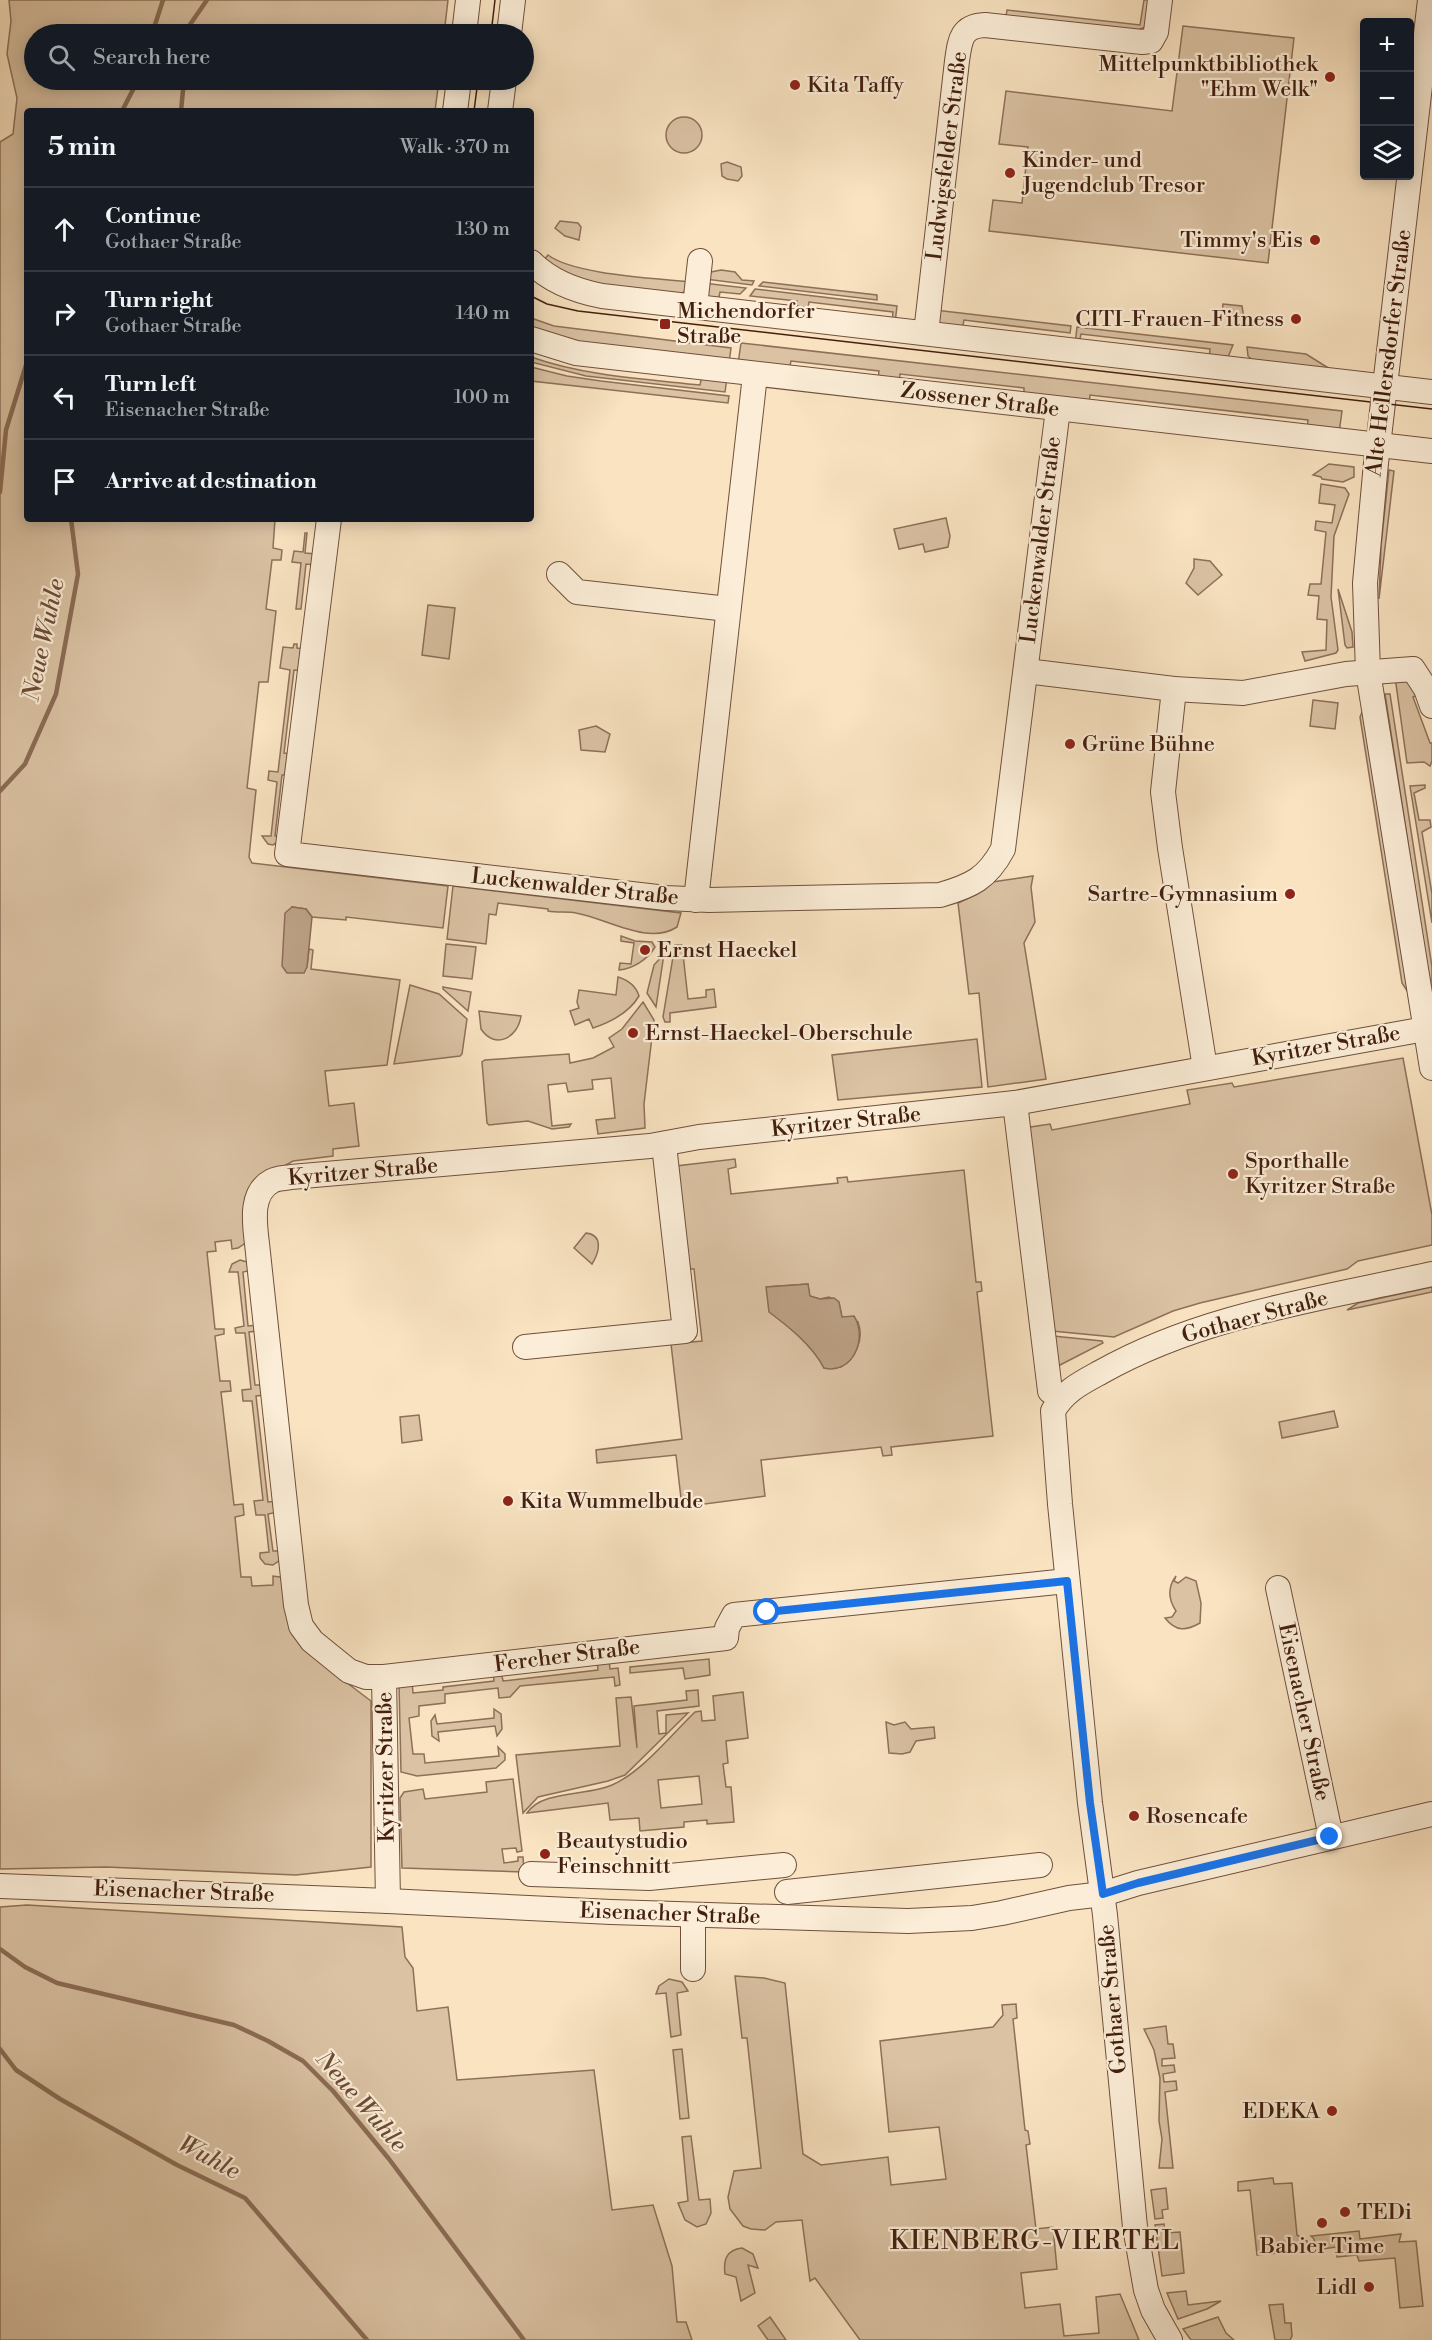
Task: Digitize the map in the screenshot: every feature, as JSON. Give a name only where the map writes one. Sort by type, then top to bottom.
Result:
[{"type":"street","points":[[465,24],[468,0]]},
{"type":"street","points":[[510,24],[513,0]]},
{"type":"street","name":"Ludwigsfelder Straße","points":[[926,333],[958,52],[963,33],[972,26],[985,25],[1142,42],[1151,41],[1156,32],[1160,0]]},
{"type":"street","name":"Alte Hellersdorfer Straße","points":[[1430,0],[1378,445],[1365,583],[1368,672],[1432,1068]]},
{"type":"street","points":[[455,108],[458,90]]},
{"type":"street","points":[[500,108],[503,90]]},
{"type":"street","points":[[695,306],[700,261]]},
{"type":"street","points":[[534,264],[564,285],[581,291],[1432,392]]},
{"type":"street","name":"Zossener Straße","points":[[534,340],[576,353],[1432,451]]},
{"type":"street","points":[[696,900],[755,375]]},
{"type":"street","name":"Luckenwalder Straße","points":[[329,522],[287,854],[696,900],[939,895],[966,888],[996,863],[1003,849],[1058,409]]},
{"type":"street","points":[[559,574],[577,592],[728,609]]},
{"type":"street","points":[[1368,672],[1413,669],[1426,689],[1432,706]]},
{"type":"street","name":"Luckenwalder Straße","points":[[1026,671],[1174,690],[1243,693],[1368,672]]},
{"type":"street","points":[[1174,690],[1163,792],[1205,1068]]},
{"type":"street","name":"Kyritzer Straße","points":[[388,1901],[384,1677],[366,1677],[349,1671],[312,1641],[301,1626],[296,1605],[258,1253],[255,1204],[262,1190],[273,1180],[664,1145],[699,1137],[1015,1103],[1425,1029]]},
{"type":"street","points":[[1015,1103],[1050,1391],[1060,1398]]},
{"type":"street","points":[[525,1347],[685,1331],[664,1145]]},
{"type":"street","name":"Gothaer Straße","points":[[1170,2340],[1153,2310],[1140,2266],[1117,2053],[1103,1894],[1090,1803],[1067,1581],[1053,1412],[1060,1398],[1068,1391],[1123,1361],[1188,1332],[1223,1320],[1432,1274]]},
{"type":"street","name":"Fercher Straße","points":[[384,1677],[726,1638],[727,1628],[734,1615],[1067,1581]]},
{"type":"street","name":"Eisenacher Straße","points":[[1278,1588],[1330,1837]]},
{"type":"street","name":"Eisenacher Straße","points":[[0,1887],[693,1915],[945,1920],[1002,1913],[1069,1898],[1103,1894],[1138,1883],[1432,1814]]},
{"type":"street","name":"Eisenacher Straße","points":[[531,1874],[649,1878],[784,1865]]},
{"type":"street","name":"Eisenacher Straße","points":[[787,1892],[1040,1865]]},
{"type":"street","points":[[693,1915],[693,1969]]},
{"type":"shaded area","points":[[9,0],[448,0],[445,24],[24,24],[24,90],[438,90],[435,108],[24,108],[24,522],[275,522],[273,548],[282,550],[281,560],[272,560],[266,609],[276,611],[268,682],[259,682],[247,788],[256,790],[249,857],[252,863],[448,886],[443,928],[346,917],[346,920],[312,917],[306,909],[292,907],[307,967],[309,949],[313,950],[311,969],[400,980],[387,1065],[325,1071],[329,1106],[354,1103],[359,1146],[333,1149],[333,1156],[293,1161],[284,1166],[247,1242],[232,1249],[231,1240],[215,1242],[216,1251],[207,1252],[215,1329],[224,1329],[224,1334],[215,1336],[220,1381],[230,1381],[231,1391],[221,1392],[234,1505],[243,1504],[244,1515],[235,1517],[241,1577],[251,1577],[252,1586],[273,1585],[273,1576],[280,1577],[286,1582],[330,1670],[371,1701],[371,1867],[296,1875],[106,1867],[0,1869],[0,142],[13,134],[17,98],[7,54],[11,21]]},
{"type":"shaded area","points":[[1144,0],[1151,0],[1145,27],[1136,31],[1006,16],[1007,10],[1140,25]]},
{"type":"shaded area","points":[[1183,26],[1294,38],[1268,263],[989,231],[993,200],[1022,203],[1028,147],[999,144],[1006,91],[1172,111]]},
{"type":"shaded area","points":[[684,117],[697,122],[702,135],[697,148],[684,153],[671,148],[666,135],[671,122]]},
{"type":"shaded area","points":[[727,162],[741,167],[742,176],[738,181],[722,176],[721,164]]},
{"type":"shaded area","points":[[560,221],[578,223],[581,227],[579,240],[565,236],[555,228]]},
{"type":"shaded area","points":[[548,255],[560,262],[596,271],[690,282],[684,292],[677,296],[583,283],[544,260]]},
{"type":"shaded area","points":[[721,270],[735,272],[742,280],[754,281],[752,285],[705,279],[711,272]]},
{"type":"shaded area","points":[[763,282],[877,295],[877,300],[759,286]]},
{"type":"shaded area","points":[[703,283],[746,288],[740,294],[720,292],[718,302],[706,295]]},
{"type":"shaded area","points":[[755,289],[897,306],[895,323],[892,323],[893,312],[809,302],[807,313],[797,311],[797,301],[750,296]]},
{"type":"shaded area","points":[[1223,304],[1242,306],[1244,318],[1222,315]]},
{"type":"shaded area","points":[[935,310],[1071,326],[1070,333],[964,320],[962,330],[938,323]]},
{"type":"shaded area","points":[[534,319],[554,326],[731,348],[729,363],[598,348],[534,331]]},
{"type":"shaded area","points":[[1077,327],[1233,345],[1228,357],[1209,359],[1210,349],[1081,334],[1079,344],[1075,344]]},
{"type":"shaded area","points":[[741,343],[1342,411],[1339,433],[1307,430],[1308,420],[1090,395],[1089,405],[1024,397],[1024,388],[900,374],[899,383],[878,380],[879,371],[791,361],[789,370],[738,364]]},
{"type":"shaded area","points":[[1247,347],[1306,354],[1338,374],[1253,361],[1248,356]]},
{"type":"shaded area","points":[[534,358],[572,369],[636,379],[700,385],[702,375],[727,378],[725,392],[586,376],[534,363]]},
{"type":"shaded area","points":[[534,368],[601,381],[729,396],[728,403],[534,381]]},
{"type":"shaded area","points":[[1329,464],[1354,467],[1354,477],[1343,482],[1322,479],[1313,475]]},
{"type":"shaded area","points":[[1389,470],[1394,471],[1379,599],[1381,546]]},
{"type":"shaded area","points":[[1321,484],[1345,488],[1349,494],[1334,536],[1331,597],[1338,650],[1336,653],[1305,661],[1302,652],[1326,650],[1327,620],[1317,619],[1319,596],[1308,595],[1310,584],[1321,584],[1326,532],[1315,530],[1316,521],[1332,523],[1335,505],[1319,503]]},
{"type":"shaded area","points":[[946,518],[950,536],[948,547],[925,552],[923,544],[899,549],[894,529]]},
{"type":"shaded area","points":[[305,533],[307,533],[305,553],[316,554],[315,565],[306,564],[301,609],[296,609],[301,563],[292,562],[294,551],[303,552]]},
{"type":"shaded area","points":[[1194,559],[1210,561],[1222,575],[1198,595],[1186,583],[1194,568]]},
{"type":"shaded area","points":[[1338,589],[1352,632],[1353,647],[1347,648],[1345,645]]},
{"type":"shaded area","points":[[428,605],[455,608],[449,659],[422,655]]},
{"type":"shaded area","points":[[294,644],[297,644],[297,648],[306,649],[303,671],[294,670],[284,753],[294,754],[291,775],[282,775],[275,836],[284,838],[273,845],[268,844],[262,836],[271,836],[277,782],[268,780],[269,771],[278,772],[290,670],[280,668],[283,647],[293,648]]},
{"type":"shaded area","points":[[1395,677],[1404,677],[1422,693],[1413,697],[1430,743],[1432,743],[1430,766],[1424,762],[1407,763]]},
{"type":"shaded area","points":[[1385,694],[1390,694],[1432,967],[1432,998]]},
{"type":"shaded area","points":[[1313,700],[1338,703],[1335,729],[1310,726]]},
{"type":"shaded area","points":[[1364,707],[1408,992],[1402,983],[1360,717]]},
{"type":"shaded area","points":[[596,726],[610,734],[605,752],[581,750],[579,730]]},
{"type":"shaded area","points":[[1425,785],[1425,788],[1414,793],[1419,820],[1430,820],[1431,827],[1422,832],[1432,894],[1432,923],[1410,786]]},
{"type":"shaded area","points":[[1033,876],[1031,887],[1035,922],[1024,943],[1046,1079],[988,1087],[979,993],[969,994],[958,903],[977,894],[992,882]]},
{"type":"shaded area","points":[[453,886],[681,913],[677,927],[653,934],[627,929],[576,913],[552,912],[548,909],[498,903],[496,915],[489,914],[486,944],[447,939]]},
{"type":"shaded area","points":[[292,907],[306,909],[312,917],[307,967],[304,973],[287,973],[282,966],[285,913]]},
{"type":"shaded area","points":[[621,936],[635,941],[652,942],[655,947],[640,963],[619,970],[620,963],[631,964],[634,943],[621,941]]},
{"type":"shaded area","points":[[446,944],[476,947],[472,979],[443,976]]},
{"type":"shaded area","points":[[675,945],[682,945],[688,999],[706,997],[706,990],[714,989],[716,1007],[670,1013],[670,1022],[665,1022],[663,1017]]},
{"type":"shaded area","points":[[664,954],[656,1007],[647,993],[654,965]]},
{"type":"shaded area","points":[[618,977],[634,986],[639,996],[635,1002],[619,1016],[600,1026],[593,1028],[589,1019],[575,1025],[570,1011],[579,1008],[577,1002],[579,990],[616,995]]},
{"type":"shaded area","points":[[410,985],[439,994],[467,1019],[460,1056],[394,1064]]},
{"type":"shaded area","points":[[443,987],[471,992],[468,1011],[443,989]]},
{"type":"shaded area","points":[[643,1002],[654,1020],[644,1104],[645,1128],[598,1134],[596,1120],[615,1118],[611,1078],[592,1080],[593,1089],[568,1092],[566,1083],[548,1085],[552,1126],[571,1124],[569,1127],[552,1129],[528,1121],[489,1125],[487,1123],[482,1062],[569,1054],[570,1063],[593,1058],[614,1047],[609,1038],[622,1029]]},
{"type":"shaded area","points":[[479,1011],[521,1016],[519,1024],[511,1035],[499,1040],[493,1039],[481,1029]]},
{"type":"shaded area","points":[[977,1039],[982,1087],[838,1100],[832,1055]]},
{"type":"shaded area","name":"Sporthalle Kyritzer Straße","points":[[1403,1058],[1432,1215],[1432,1245],[1358,1261],[1347,1269],[1200,1303],[1173,1311],[1114,1337],[1052,1331],[1024,1128],[1050,1124],[1052,1130],[1190,1104],[1187,1090],[1232,1083],[1234,1087]]},
{"type":"shaded area","points":[[735,1159],[736,1167],[728,1169],[731,1194],[838,1183],[837,1178],[847,1177],[848,1182],[964,1170],[976,1282],[981,1282],[982,1291],[977,1292],[993,1436],[891,1447],[892,1455],[883,1456],[881,1447],[761,1460],[765,1496],[682,1507],[676,1455],[597,1463],[596,1450],[682,1439],[671,1344],[702,1341],[694,1269],[688,1269],[676,1166]],"holes":[[[808,1284],[809,1296],[820,1299],[829,1297],[839,1303],[842,1318],[858,1322],[859,1342],[851,1357],[841,1367],[824,1368],[807,1344],[770,1312],[767,1287]]]},
{"type":"shaded area","points":[[586,1233],[592,1234],[598,1241],[597,1255],[592,1264],[574,1248]]},
{"type":"shaded area","points":[[240,1260],[247,1262],[252,1270],[243,1272],[248,1326],[258,1325],[259,1331],[249,1332],[255,1385],[264,1385],[265,1395],[256,1396],[268,1502],[277,1501],[278,1512],[268,1514],[273,1551],[283,1551],[280,1560],[273,1565],[265,1564],[260,1558],[260,1553],[269,1552],[265,1515],[256,1515],[254,1501],[263,1500],[252,1401],[243,1401],[242,1390],[251,1389],[245,1333],[236,1333],[235,1328],[244,1326],[238,1272],[229,1272],[232,1264]]},
{"type":"shaded area","points":[[808,1284],[810,1296],[820,1299],[834,1298],[839,1302],[842,1317],[854,1316],[858,1325],[858,1344],[855,1353],[843,1366],[834,1369],[824,1368],[807,1344],[769,1312],[766,1287]]},
{"type":"shaded area","points":[[1432,1287],[1432,1292],[1347,1310],[1358,1303]]},
{"type":"shaded area","points":[[1053,1336],[1102,1341],[1103,1343],[1060,1365],[1055,1360]]},
{"type":"shaded area","points":[[1334,1411],[1338,1427],[1282,1438],[1279,1422]]},
{"type":"shaded area","points":[[419,1415],[422,1440],[402,1443],[400,1417]]},
{"type":"shaded area","points":[[1176,1576],[1174,1581],[1178,1583],[1186,1577],[1196,1581],[1201,1603],[1200,1623],[1186,1629],[1173,1626],[1165,1618],[1172,1617],[1176,1611],[1170,1594],[1171,1585]]},
{"type":"shaded area","points":[[609,1659],[610,1669],[618,1668],[620,1685],[615,1686],[614,1677],[520,1686],[510,1697],[499,1698],[498,1688],[445,1694],[445,1703],[419,1706],[419,1716],[409,1718],[413,1754],[424,1754],[425,1763],[499,1756],[498,1747],[505,1754],[505,1760],[496,1768],[417,1776],[401,1772],[399,1684],[412,1681],[413,1693],[443,1690],[443,1687],[494,1681],[493,1672],[501,1671],[503,1681],[598,1670],[597,1660]]},
{"type":"shaded area","points":[[709,1659],[710,1675],[685,1679],[683,1668],[630,1673],[630,1667]]},
{"type":"shaded area","points":[[698,1690],[699,1706],[657,1711],[659,1734],[666,1733],[666,1715],[688,1713],[625,1775],[538,1797],[523,1813],[516,1755],[620,1746],[616,1698],[631,1697],[637,1748],[634,1706],[687,1700],[686,1691]]},
{"type":"shaded area","points":[[743,1692],[748,1738],[726,1741],[728,1763],[723,1764],[726,1787],[731,1787],[734,1822],[707,1824],[707,1820],[684,1822],[684,1827],[640,1831],[639,1818],[610,1820],[608,1803],[527,1813],[543,1800],[602,1788],[623,1779],[656,1752],[695,1712],[701,1711],[702,1721],[715,1720],[713,1696]],"holes":[[[699,1776],[702,1804],[661,1808],[658,1780]]]},
{"type":"shaded area","points":[[494,1709],[501,1714],[502,1729],[497,1736],[495,1726],[438,1732],[439,1741],[432,1736],[431,1721],[435,1715],[437,1724],[494,1718]]},
{"type":"shaded area","points":[[886,1722],[894,1725],[905,1722],[911,1729],[934,1727],[935,1738],[916,1741],[910,1752],[889,1753]]},
{"type":"shaded area","points":[[513,1779],[522,1851],[517,1852],[516,1848],[502,1849],[504,1863],[518,1861],[518,1857],[523,1857],[524,1872],[402,1868],[400,1798],[404,1792],[423,1789],[425,1799],[487,1792],[486,1782]]},
{"type":"shaded area","points":[[27,1905],[402,1927],[405,1957],[413,1968],[417,2011],[448,2007],[457,2080],[594,2070],[612,2210],[653,2205],[672,2266],[677,2322],[686,2322],[692,2340],[0,2340],[0,1907]]},
{"type":"shaded area","points":[[735,1976],[764,1978],[785,1983],[803,2154],[821,2165],[888,2157],[891,2185],[946,2179],[939,2127],[889,2132],[880,2041],[993,2027],[1003,2015],[1002,2005],[1016,2004],[1017,2018],[1013,2019],[1025,2130],[1028,2131],[1030,2144],[1026,2145],[1036,2229],[1053,2227],[1057,2269],[1021,2273],[1025,2308],[1060,2304],[1064,2336],[1099,2333],[1096,2297],[1120,2294],[1139,2340],[860,2340],[815,2278],[810,2281],[802,2220],[776,2222],[765,2230],[751,2229],[743,2226],[730,2209],[728,2197],[734,2171],[761,2168],[747,2038],[742,2038]]},
{"type":"shaded area","points":[[669,1979],[682,1982],[688,1991],[677,1993],[681,2035],[671,2037],[666,1993],[656,1994],[659,1986]]},
{"type":"shaded area","points":[[1166,2026],[1168,2044],[1173,2044],[1175,2058],[1162,2059],[1162,2066],[1174,2065],[1175,2072],[1163,2074],[1164,2082],[1176,2081],[1177,2090],[1165,2092],[1173,2168],[1159,2168],[1162,2139],[1159,2121],[1160,2078],[1154,2050],[1144,2029]]},
{"type":"shaded area","points":[[682,2049],[689,2118],[680,2119],[673,2050]]},
{"type":"shaded area","points":[[691,2136],[699,2200],[710,2199],[711,2213],[706,2224],[697,2227],[685,2220],[678,2203],[688,2201],[682,2137]]},
{"type":"shaded area","points":[[1273,2178],[1274,2184],[1292,2183],[1297,2235],[1307,2241],[1309,2250],[1257,2255],[1250,2190],[1238,2191],[1238,2182]]},
{"type":"shaded area","points":[[1166,2188],[1168,2209],[1162,2210],[1163,2218],[1155,2219],[1151,2190]]},
{"type":"shaded area","points":[[1164,2224],[1165,2233],[1180,2232],[1184,2273],[1162,2276],[1155,2225]]},
{"type":"shaded area","points":[[1359,2231],[1360,2239],[1401,2234],[1399,2242],[1416,2241],[1423,2306],[1400,2308],[1395,2258],[1359,2261],[1357,2255],[1337,2257],[1336,2247],[1316,2250],[1314,2239],[1311,2236]]},
{"type":"shaded area","points":[[742,2248],[753,2254],[758,2268],[748,2265],[755,2293],[741,2301],[736,2277],[725,2274],[725,2269],[727,2256]]},
{"type":"shaded area","points":[[1186,2291],[1188,2305],[1221,2301],[1207,2309],[1178,2319],[1167,2293]]},
{"type":"shaded area","points":[[1283,2304],[1285,2323],[1291,2323],[1292,2336],[1290,2340],[1275,2340],[1269,2305]]},
{"type":"shaded area","points":[[770,2317],[786,2340],[768,2340],[758,2326]]},
{"type":"shaded area","points":[[1218,2317],[1226,2333],[1234,2340],[1191,2340],[1183,2329]]},
{"type":"waterway","name":"Wuhle","points":[[155,24],[163,0]]},
{"type":"waterway","name":"Neue Wuhle","points":[[190,24],[207,0]]},
{"type":"waterway","name":"Wuhle","points":[[124,108],[133,90]]},
{"type":"waterway","name":"Neue Wuhle","points":[[181,108],[183,90]]},
{"type":"waterway","name":"Wuhle","points":[[0,492],[6,430],[24,372]]},
{"type":"waterway","name":"Neue Wuhle","points":[[0,791],[25,764],[56,694],[78,574],[71,522]]},
{"type":"waterway","name":"Neue Wuhle","points":[[0,1949],[25,1967],[57,1983],[234,2025],[303,2061],[333,2091],[389,2159],[524,2340]]},
{"type":"waterway","name":"Wuhle","points":[[0,2049],[16,2070],[60,2099],[177,2165],[245,2198],[367,2340]]},
{"type":"tram line","points":[[492,24],[495,0]]},
{"type":"tram line","points":[[474,108],[477,90]]},
{"type":"tram line","points":[[534,298],[547,304],[578,311],[1432,409]]},
{"type":"place","name":"Mittelpunktbibliothek \"Ehm Welk\"","points":[[1330,77]]},
{"type":"place","name":"Kita Taffy","points":[[795,85]]},
{"type":"place","name":"Kinder- und Jugendclub Tresor","points":[[1010,173]]},
{"type":"place","name":"Timmy's Eis","points":[[1315,240]]},
{"type":"place","name":"CITI-Frauen-Fitness","points":[[1296,319]]},
{"type":"place","name":"Michendorfer Straße","points":[[665,324]]},
{"type":"place","name":"Grüne Bühne","points":[[1070,744]]},
{"type":"place","name":"Sartre-Gymnasium","points":[[1290,894]]},
{"type":"place","name":"Ernst Haeckel","points":[[645,950]]},
{"type":"place","name":"Ernst-Haeckel-Oberschule","points":[[633,1033]]},
{"type":"place","name":"Sporthalle Kyritzer Straße","points":[[1233,1174]]},
{"type":"place","name":"Kita Wummelbude","points":[[508,1501]]},
{"type":"place","name":"Rosencafe","points":[[1134,1816]]},
{"type":"place","name":"Beautystudio Feinschnitt","points":[[545,1854]]},
{"type":"place","name":"EDEKA","points":[[1332,2111]]},
{"type":"place","name":"TEDi","points":[[1345,2212]]},
{"type":"place","name":"Babier Time","points":[[1322,2223]]},
{"type":"place","name":"Lidl","points":[[1369,2287]]},
{"type":"district","name":"KIENBERG-VIERTEL","points":[[1035,2241]]},
{"type":"route","points":[[767,1612],[1067,1581],[1090,1803],[1103,1894],[1138,1883],[1330,1837]]}]
